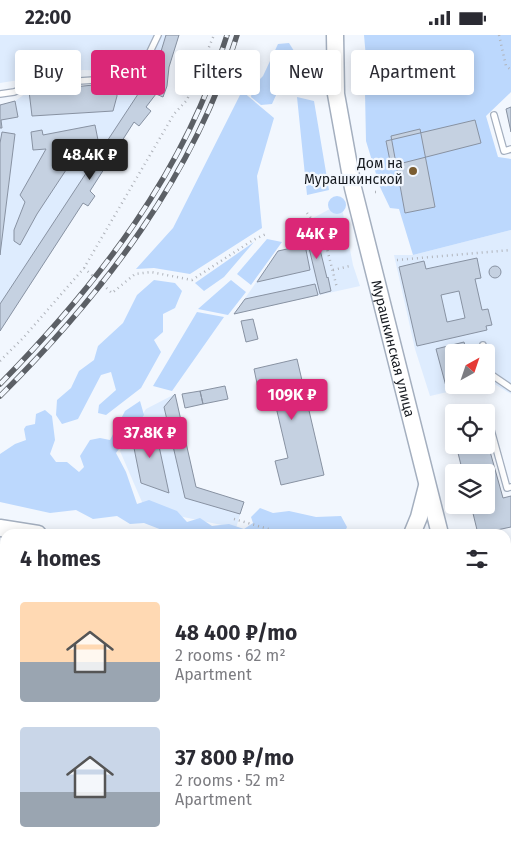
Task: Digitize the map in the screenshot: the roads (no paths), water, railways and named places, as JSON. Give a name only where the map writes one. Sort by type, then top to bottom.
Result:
[{"type":"main road","name":"Мурашкинская улица","points":[[335,35],[336,94],[352,179],[439,529]]},
{"type":"main road","name":"Мурашкинская улица","points":[[414,529],[427,484]]},
{"type":"lane","points":[[0,94],[14,92],[35,84],[138,77],[158,35]]},
{"type":"lane","points":[[494,115],[504,151],[511,149]]},
{"type":"lane","points":[[495,377],[511,388]]},
{"type":"lane","points":[[495,444],[507,488],[511,487]]},
{"type":"railway","points":[[0,384],[71,306],[135,223],[163,179],[188,133],[209,85],[227,35]]},
{"type":"railway","points":[[0,396],[74,316],[109,274],[141,230],[170,184],[196,137],[219,87],[237,35]]},
{"type":"place","name":"Дом на Мурашкинской","points":[[413,171]]}]
